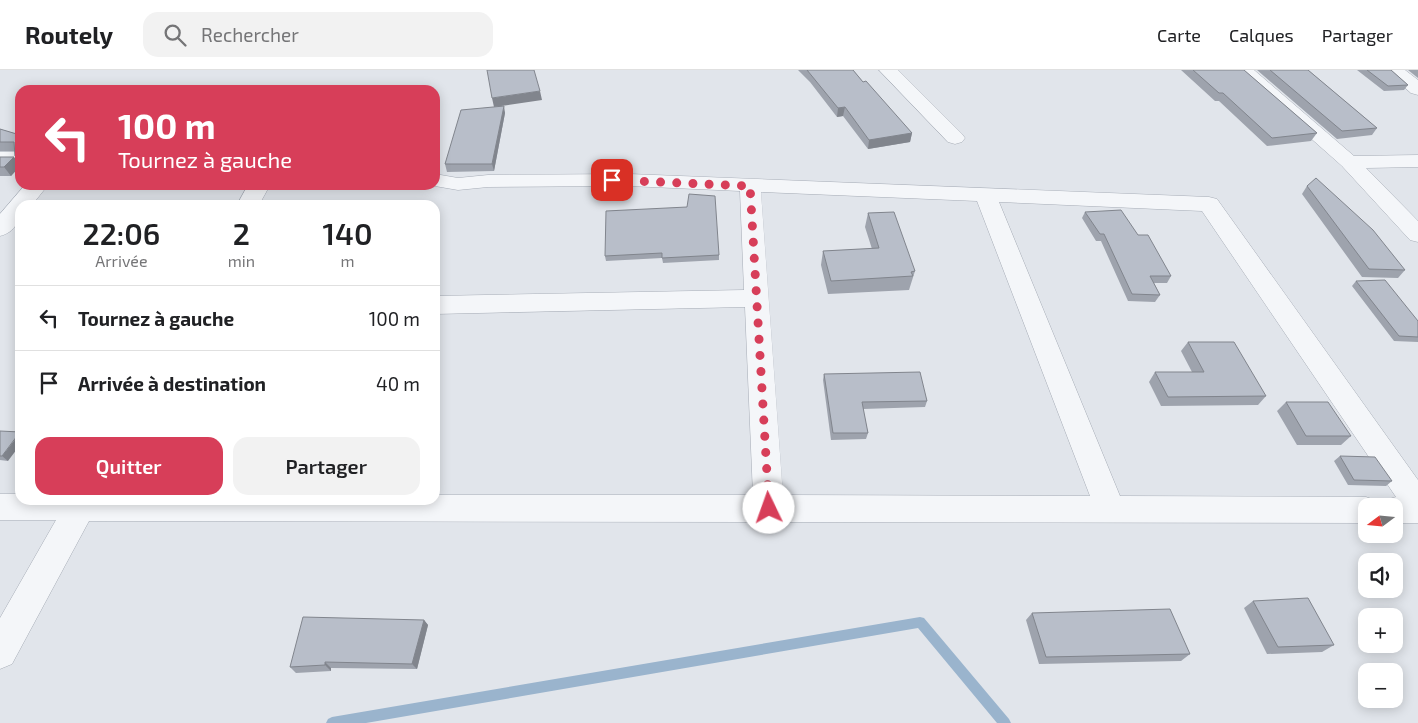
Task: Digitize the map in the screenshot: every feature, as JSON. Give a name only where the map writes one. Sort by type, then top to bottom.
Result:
[{"type":"street","points":[[888,70],[955,138]]},
{"type":"street","points":[[1243,70],[1349,162],[1418,235]]},
{"type":"street","points":[[1394,70],[1418,89]]},
{"type":"street","points":[[1349,162],[1418,161]]},
{"type":"street","points":[[440,181],[458,184],[488,181],[629,180],[1208,204],[1418,504]]},
{"type":"street","points":[[750,186],[769,508]]},
{"type":"street","points":[[24,200],[33,190]]},
{"type":"street","points":[[986,196],[1110,509]]},
{"type":"street","points":[[0,229],[15,211]]},
{"type":"street","points":[[440,305],[757,298]]},
{"type":"street","points":[[0,507],[41,505]]},
{"type":"street","points":[[0,652],[81,505]]},
{"type":"street","points":[[357,505],[1358,510]]},
{"type":"street","points":[[1403,510],[1418,510]]},
{"type":"building","points":[[487,70],[534,70],[540,91],[492,98]]},
{"type":"building","points":[[807,70],[853,70],[863,82],[866,81],[912,133],[869,140],[845,107],[838,108]]},
{"type":"building","points":[[1193,70],[1244,70],[1317,133],[1272,138],[1223,93],[1219,93]]},
{"type":"building","points":[[1270,70],[1308,70],[1377,128],[1342,131]]},
{"type":"building","points":[[1367,70],[1391,70],[1408,85],[1388,86]]},
{"type":"building","points":[[504,106],[492,164],[445,164],[461,110]]},
{"type":"building","points":[[0,129],[15,134],[15,156],[14,142],[0,142]]},
{"type":"building","points":[[0,157],[14,157],[4,167],[0,167]]},
{"type":"building","points":[[1316,178],[1373,230],[1405,270],[1369,269],[1307,186]]},
{"type":"building","points":[[689,194],[715,196],[719,255],[662,258],[662,253],[605,256],[606,211],[687,207]]},
{"type":"building","points":[[1121,210],[1138,235],[1148,235],[1171,276],[1150,276],[1160,295],[1132,294],[1104,234],[1100,234],[1085,212]]},
{"type":"building","points":[[894,212],[915,271],[911,272],[913,276],[831,281],[823,251],[879,248],[868,213]]},
{"type":"building","points":[[1385,280],[1418,321],[1418,337],[1399,336],[1356,281]]},
{"type":"building","points":[[1188,342],[1234,342],[1266,396],[1168,397],[1155,372],[1204,372]]},
{"type":"building","points":[[920,372],[927,401],[862,402],[868,433],[833,433],[824,374]]},
{"type":"building","points":[[1286,402],[1328,402],[1351,436],[1306,436]]},
{"type":"building","points":[[0,431],[15,432],[15,439],[2,456],[0,456]]},
{"type":"building","points":[[1340,456],[1375,457],[1392,481],[1354,480]]},
{"type":"building","points":[[1308,598],[1334,645],[1278,647],[1253,601]]},
{"type":"building","points":[[1170,609],[1190,654],[1046,657],[1032,613]]},
{"type":"building","points":[[303,617],[424,620],[412,664],[325,662],[325,665],[290,667]]},
{"type":"waterway","points":[[332,723],[920,622],[1005,723]]},
{"type":"route","points":[[612,180],[750,186],[769,508]]}]
